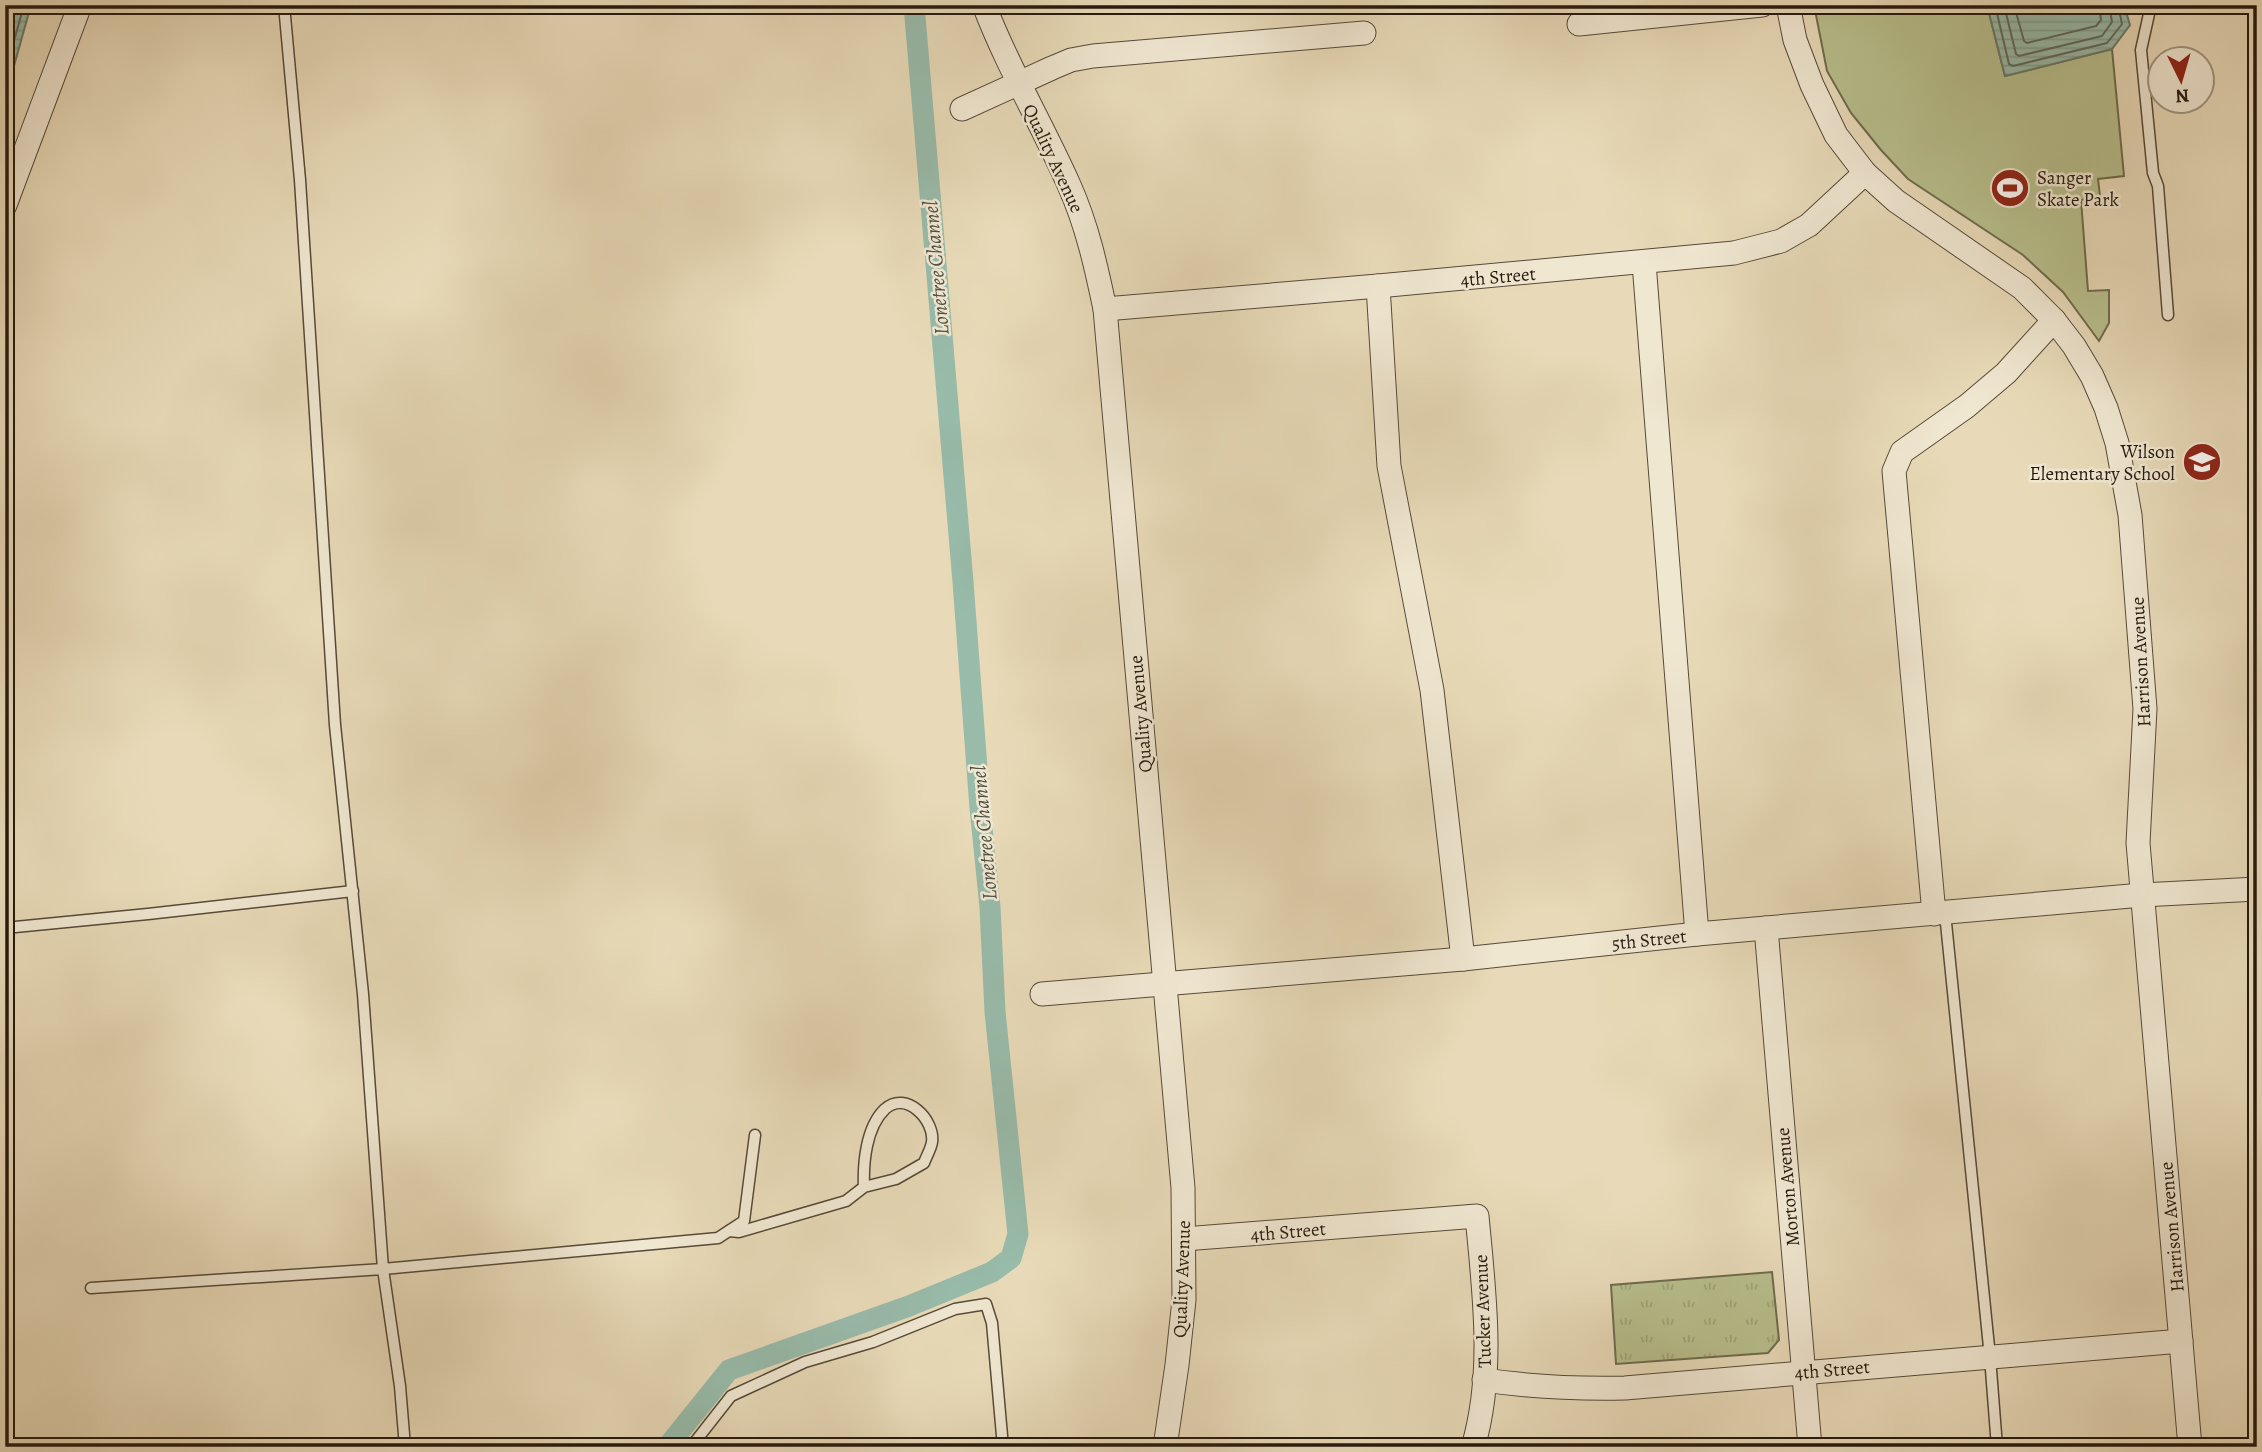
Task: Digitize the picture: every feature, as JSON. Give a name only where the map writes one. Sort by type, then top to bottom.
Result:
[{"type":"street","points":[[5,205],[80,5]]},
{"type":"street","name":"Quality Avenue","points":[[984,5],[999,46],[1069,186],[1093,251],[1105,309],[1183,1188],[1184,1300],[1165,1447]]},
{"type":"street","points":[[1579,24],[1762,5]]},
{"type":"street","name":"Harrison Avenue","points":[[1788,5],[1795,40],[1812,85],[1836,135],[1866,173],[1896,201],[2022,288],[2054,320],[2074,346],[2096,387],[2113,431],[2125,478],[2130,514],[2145,709],[2138,843],[2190,1447]]},
{"type":"street","points":[[962,109],[1071,60],[1364,33]]},
{"type":"street","name":"4th Street","points":[[1105,309],[1734,253],[1781,241],[1809,225],[1866,173]]},
{"type":"street","points":[[1644,263],[1697,934]]},
{"type":"street","points":[[1378,286],[1390,466],[1432,690],[1463,959]]},
{"type":"street","points":[[1940,913],[1895,471],[1902,452],[1967,407],[2006,373],[2054,320]]},
{"type":"street","name":"5th Street","points":[[1042,994],[1463,959],[1697,934],[2143,895],[2257,890]]},
{"type":"street","name":"Morton Avenue","points":[[1766,928],[1810,1447]]},
{"type":"street","name":"4th Street","points":[[1184,1239],[1476,1216]]},
{"type":"street","name":"Tucker Avenue","points":[[1473,1447],[1484,1380],[1485,1308],[1476,1216]]},
{"type":"street","name":"4th Street","points":[[1484,1380],[1532,1387],[1625,1388],[2181,1341]]},
{"type":"lane","points":[[284,5],[300,194],[335,725],[363,994],[383,1269],[400,1386],[405,1447]]},
{"type":"lane","points":[[2151,5],[2141,50],[2153,173],[2158,186],[2168,314]]},
{"type":"lane","points":[[5,928],[353,891]]},
{"type":"lane","points":[[1940,913],[1990,1357],[1997,1447]]},
{"type":"lane","points":[[729,1231],[738,1232],[846,1201],[864,1187],[896,1179],[924,1163],[932,1141],[926,1119],[918,1109],[900,1102],[887,1107],[875,1122],[863,1166],[864,1187]]},
{"type":"lane","points":[[91,1288],[383,1269],[718,1238],[744,1221],[755,1135]]},
{"type":"lane","points":[[691,1447],[731,1396],[805,1362],[873,1342],[955,1309],[986,1304],[992,1323],[1003,1447]]},
{"type":"green space","name":"Sanger Skate Park","points":[[1814,5],[1987,5],[2005,76],[2112,49],[2124,176],[2098,179],[2100,196],[2081,200],[2088,291],[2109,290],[2109,323],[2099,341],[2063,292],[2023,255],[1908,179],[1881,150],[1851,113],[1827,71]]},
{"type":"green space","points":[[1772,1272],[1779,1340],[1768,1353],[1616,1364],[1611,1285]]},
{"type":"water","points":[[5,5],[31,5],[5,98]]},
{"type":"water","points":[[1987,5],[2124,5],[2130,25],[2112,49],[2005,76]]},
{"type":"waterway","name":"Lonetree Channel","points":[[667,1447],[729,1370],[909,1306],[992,1272],[1011,1258],[1018,1234],[995,1012],[990,907],[914,5]]},
{"type":"place","name":"Sanger Skate Park","points":[[2010,188]]},
{"type":"place","name":"Wilson Elementary School","points":[[2202,462]]}]
